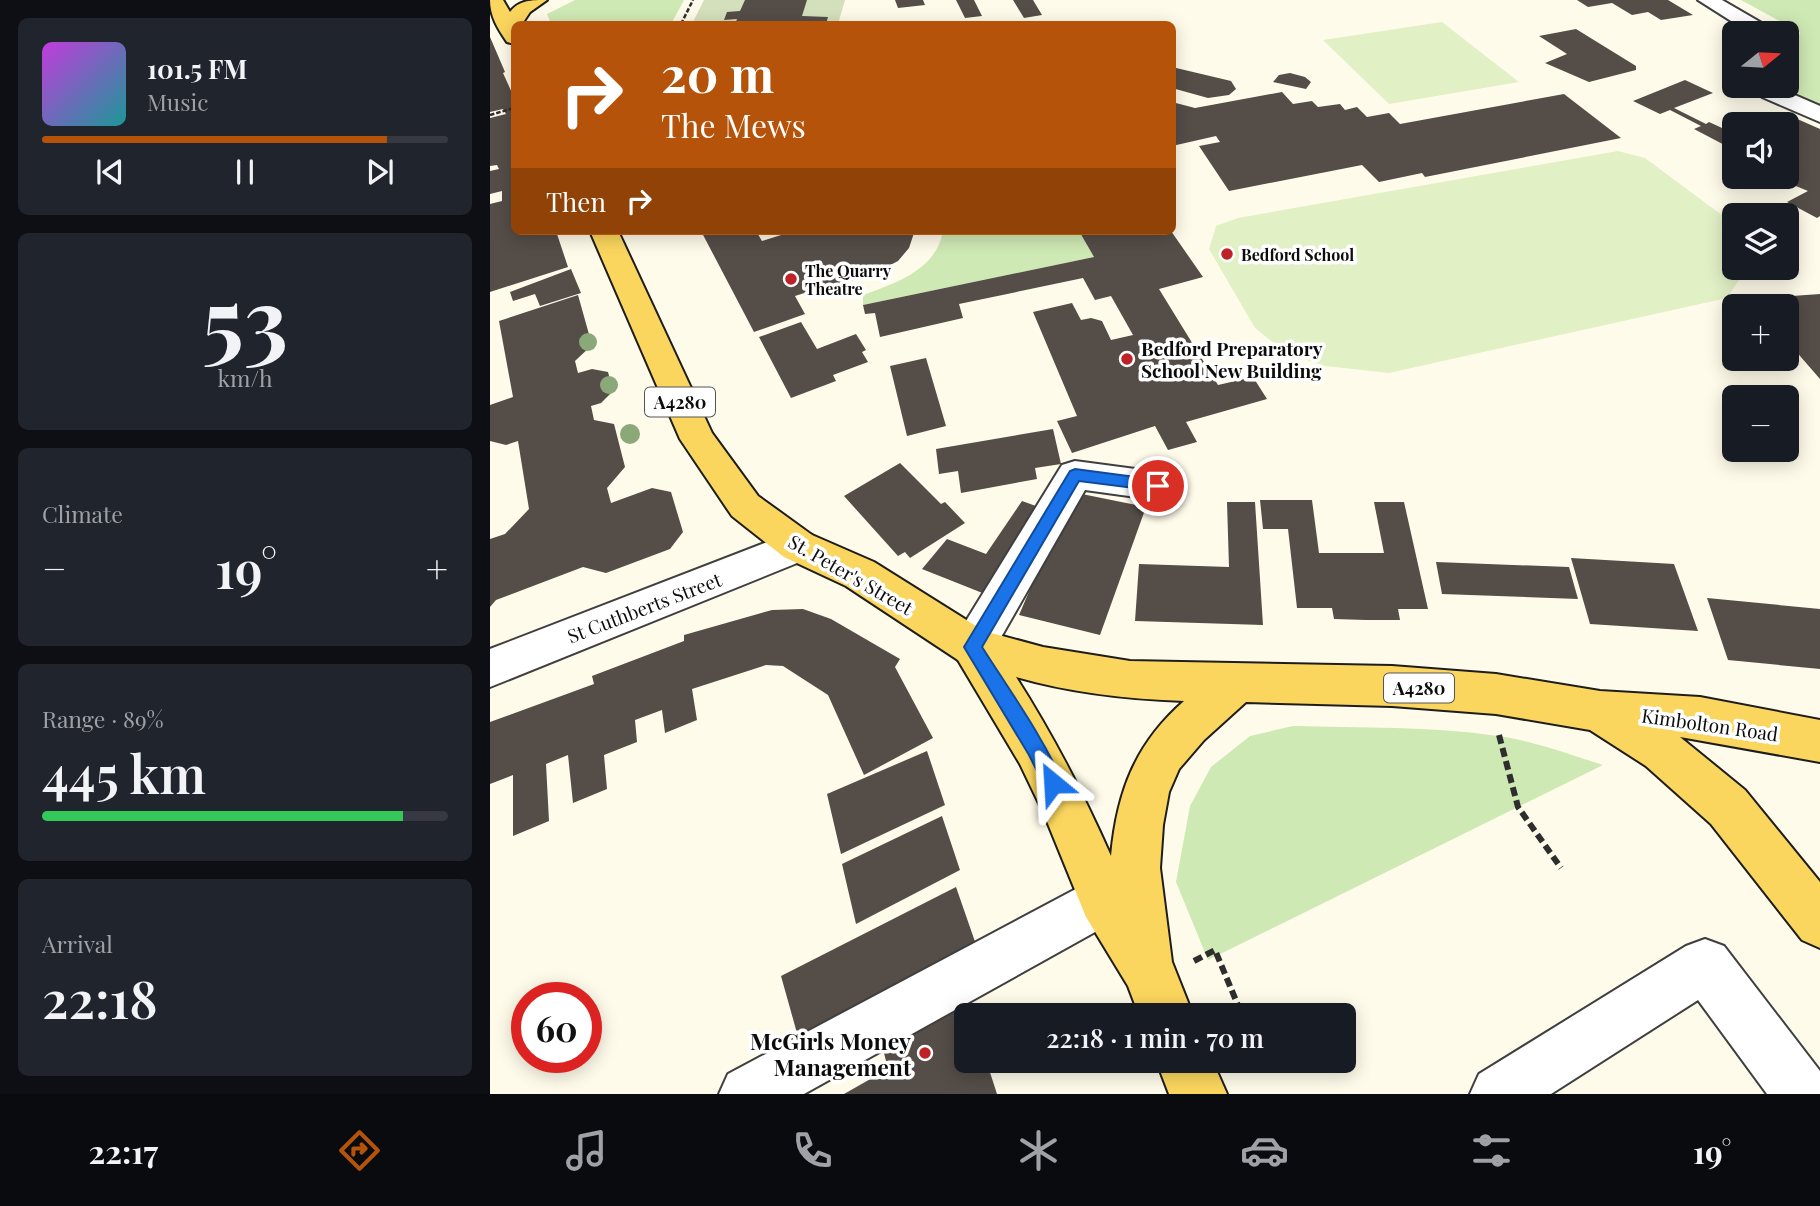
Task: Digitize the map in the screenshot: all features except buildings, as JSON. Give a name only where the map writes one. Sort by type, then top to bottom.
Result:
[{"type":"main road","points":[[517,21],[522,8],[537,0]]},
{"type":"main road","points":[[494,4],[511,31]]},
{"type":"main road","name":"St. Peter's Street","points":[[606,235],[698,439],[745,506],[798,547],[860,574],[973,647]]},
{"type":"main road","name":"A4280","points":[[973,647],[1043,666],[1097,676],[1237,683],[1392,686],[1496,694],[1599,710],[1662,751],[1728,807],[1820,922]]},
{"type":"main road","name":"A4280","points":[[973,647],[1036,749],[1062,800],[1104,900],[1170,983]]},
{"type":"main road","points":[[1170,983],[1134,866],[1142,812],[1150,781],[1162,755],[1181,733],[1237,683]]},
{"type":"main road","name":"Kimbolton Road","points":[[1599,710],[1700,718],[1820,741]]},
{"type":"main road","points":[[1189,1073],[1198,1094]]},
{"type":"street","points":[[1708,0],[1744,21]]},
{"type":"street","points":[[1783,98],[1820,115]]},
{"type":"street","points":[[973,647],[1075,475],[1158,486]]},
{"type":"street","name":"St Cuthberts Street","points":[[490,668],[798,547]]},
{"type":"street","points":[[748,1094],[1104,900]]},
{"type":"street","points":[[1499,1094],[1705,965],[1802,1094]]},
{"type":"path","points":[[682,21],[693,0]]},
{"type":"path","points":[[490,115],[511,109]]},
{"type":"path","points":[[1497,725],[1518,807],[1561,868]]},
{"type":"path","points":[[1170,983],[1215,950],[1237,1003]]},
{"type":"green space","points":[[575,0],[684,0],[673,21],[550,21],[547,14]]},
{"type":"green space","points":[[704,0],[845,0],[839,21],[694,21]]},
{"type":"green space","points":[[1741,0],[1820,0],[1820,108],[1798,98],[1799,21],[1780,21]]},
{"type":"green space","points":[[1442,22],[1519,82],[1389,104],[1323,40]]},
{"type":"green space","points":[[1618,151],[1645,158],[1722,215],[1722,280],[1739,280],[1730,294],[1722,294],[1722,299],[1389,373],[1325,366],[1286,353],[1255,328],[1209,249],[1216,226],[1238,218]]},
{"type":"green space","points":[[942,235],[1081,235],[1094,257],[863,305],[863,295],[913,273],[932,256]]},
{"type":"green space","points":[[1293,726],[1422,729],[1498,736],[1551,748],[1603,765],[1208,960],[1176,882],[1190,806],[1211,767],[1250,736]]},
{"type":"place","name":"Bedford School","points":[[1227,254]]},
{"type":"place","name":"The Quarry Theatre","points":[[791,279]]},
{"type":"place","name":"Bedford Preparatory School New Building","points":[[1127,359]]},
{"type":"place","name":"McGirls Money Management","points":[[925,1053]]},
{"type":"route","points":[[1053,783],[1036,749],[973,647],[1075,475],[1158,486]]}]
